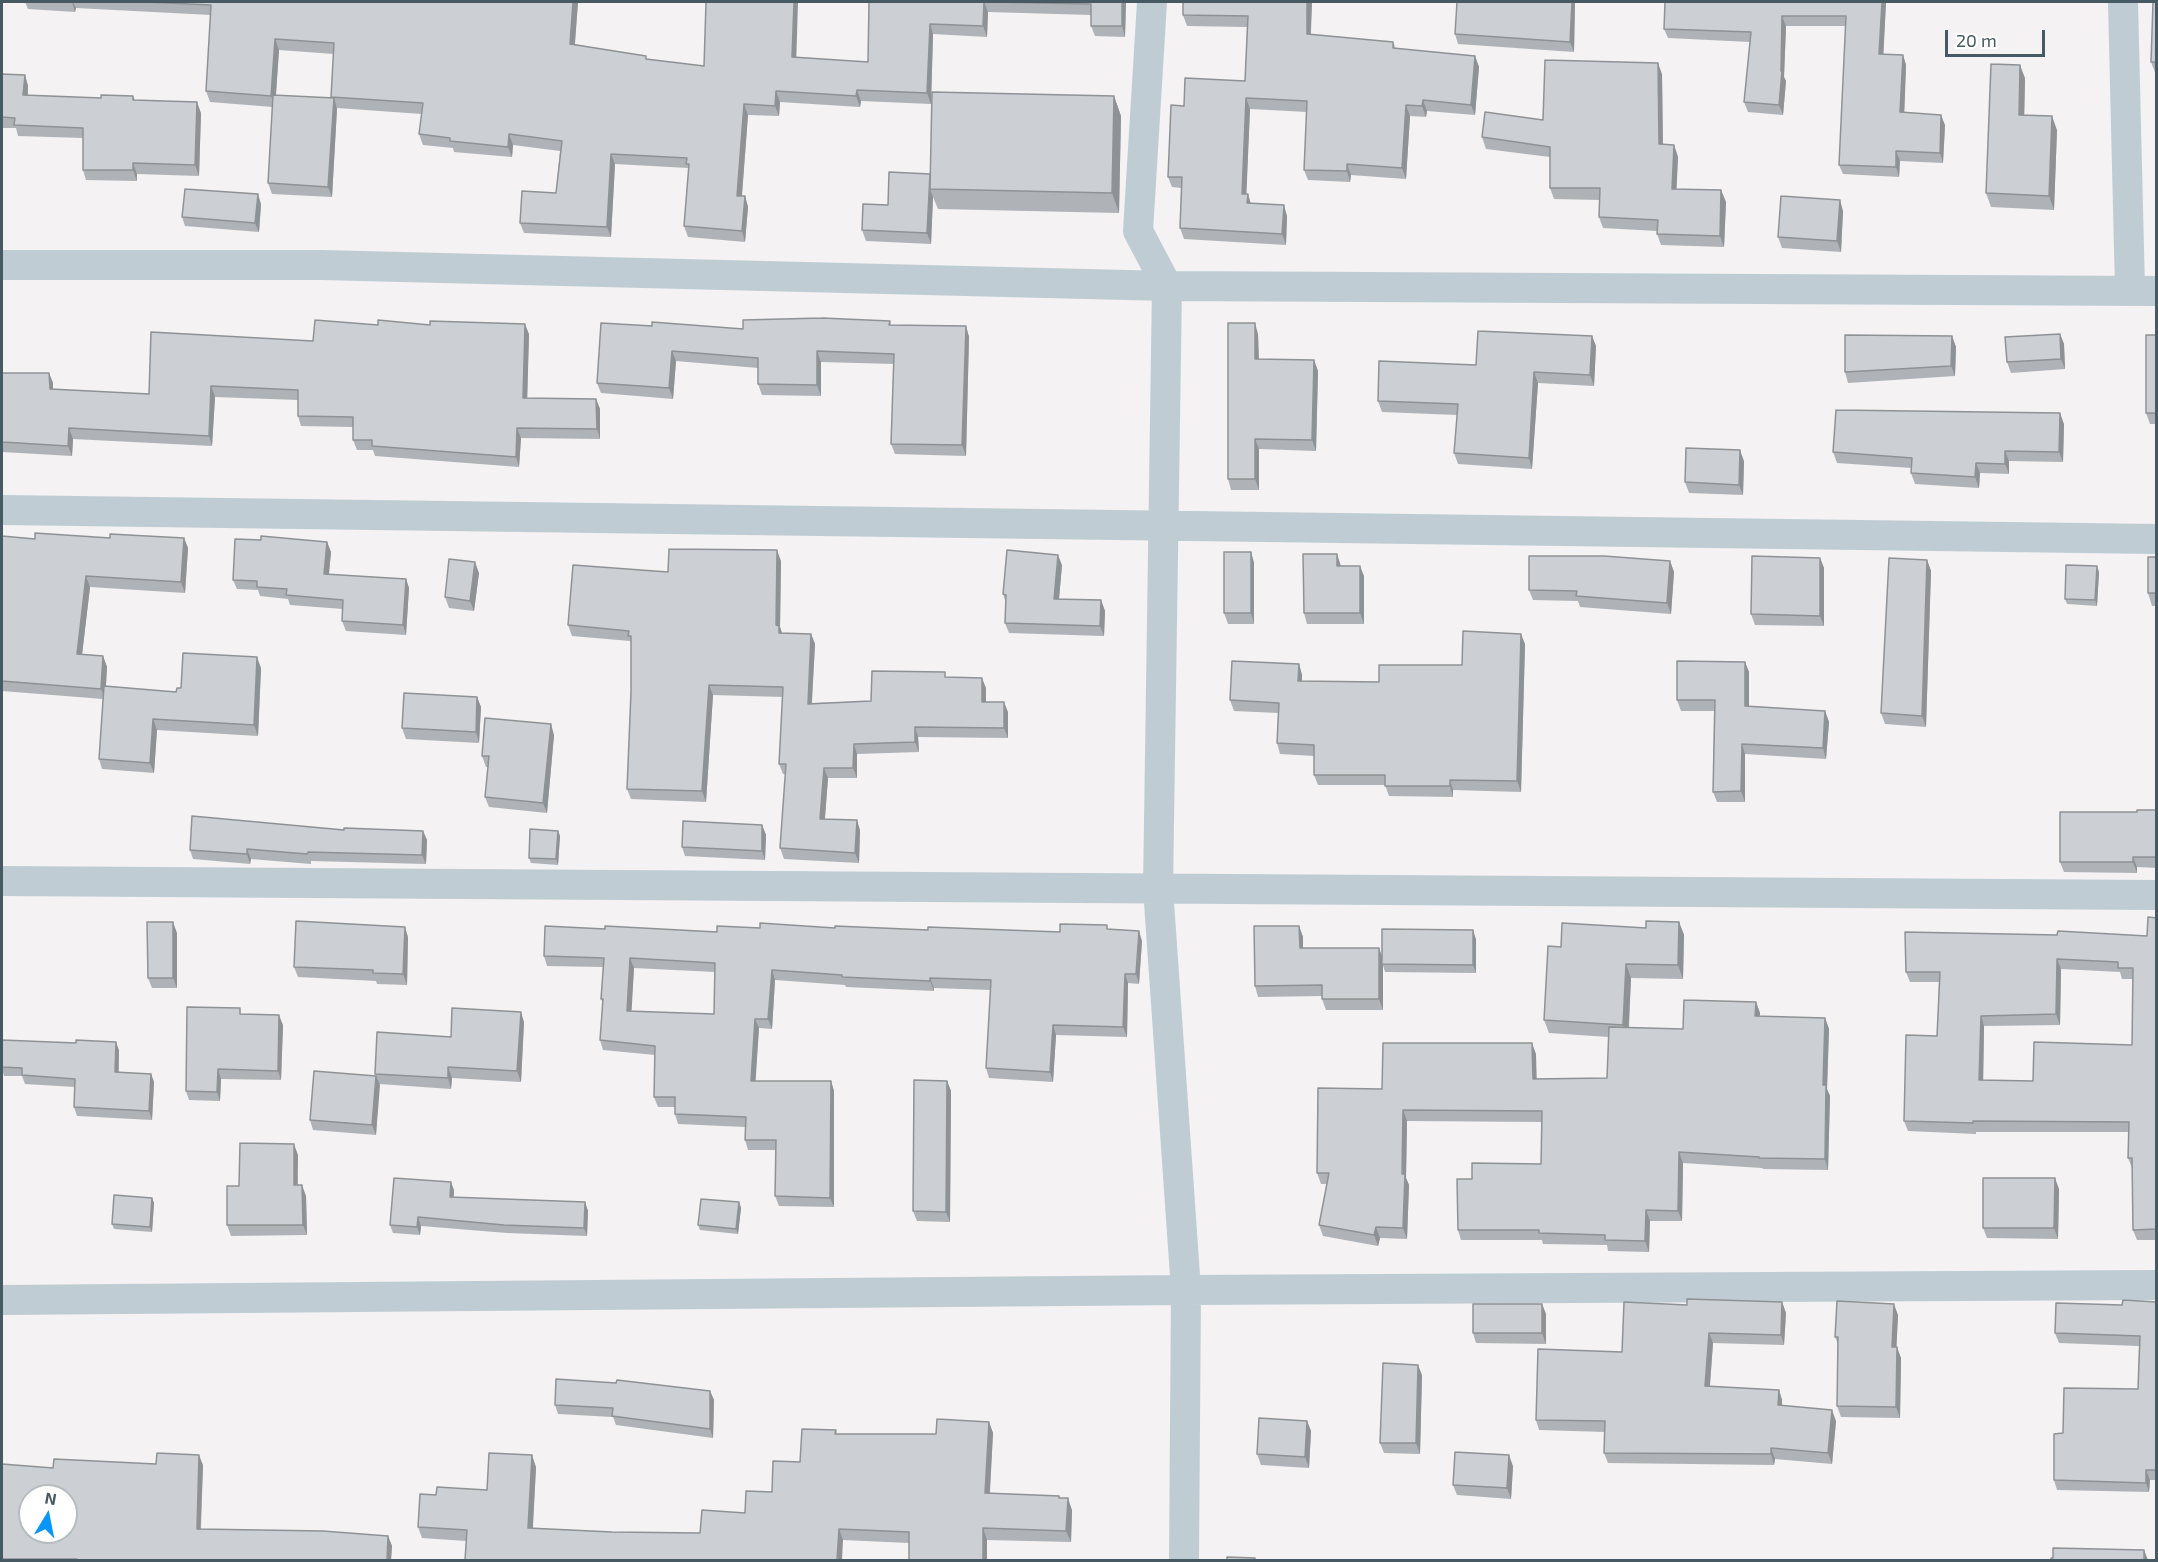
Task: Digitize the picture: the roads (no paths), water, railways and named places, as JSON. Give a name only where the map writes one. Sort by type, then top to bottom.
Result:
[{"type":"street","points":[[1152,2],[1138,231],[1167,286],[1158,888],[1186,1290],[1184,1560]]},
{"type":"street","points":[[2,265],[321,265],[1167,286],[2143,290],[2123,2]]},
{"type":"street","points":[[2,510],[2157,539]]},
{"type":"street","points":[[2,881],[2157,895]]},
{"type":"street","points":[[2,1300],[2157,1285]]}]
